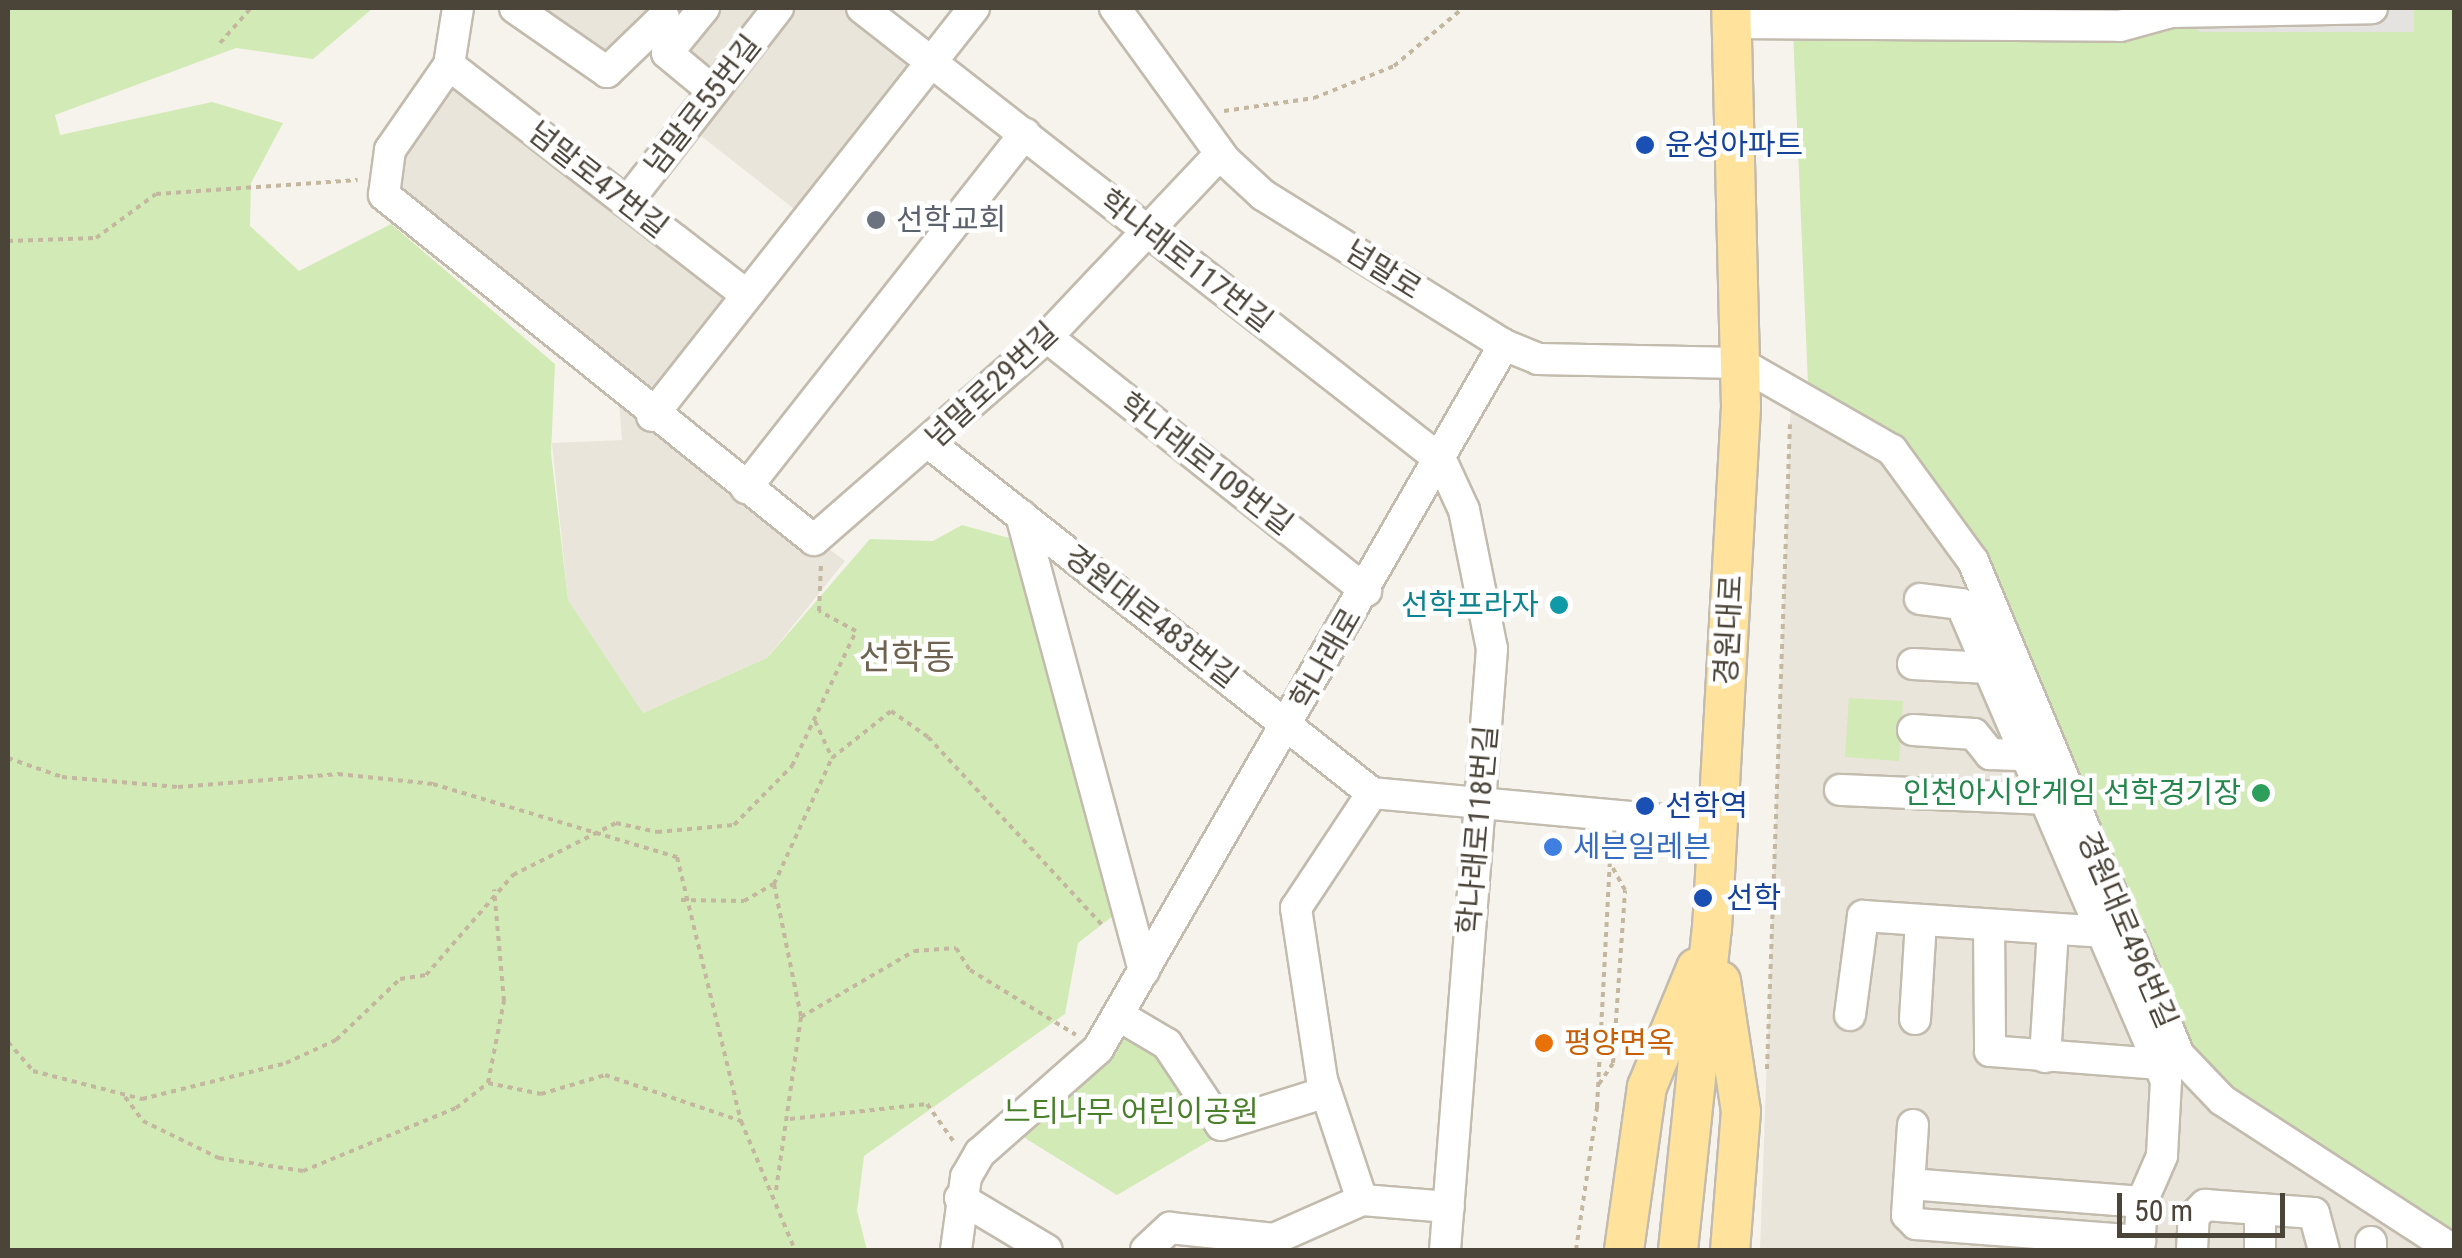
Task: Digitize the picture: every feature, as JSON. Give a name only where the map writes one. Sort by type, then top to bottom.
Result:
[{"type":"main road","name":"경원대로","points":[[1678,1250],[1712,929],[1740,363],[1732,15]]},
{"type":"main road","points":[[1624,1250],[1646,1088],[1712,929]]},
{"type":"main road","points":[[1712,929],[1741,1111],[1730,1250]]},
{"type":"street","points":[[458,8],[449,65],[390,150],[383,188],[652,416],[822,541]]},
{"type":"street","points":[[515,8],[607,72],[664,17]]},
{"type":"street","points":[[704,8],[667,53],[713,92]]},
{"type":"street","name":"넘말로55번길","points":[[627,202],[778,8]]},
{"type":"street","name":"학나래로117번길","points":[[862,8],[1441,460]]},
{"type":"street","points":[[652,416],[974,8]]},
{"type":"street","name":"넘말로","points":[[1116,8],[1220,154],[1263,196],[1504,345],[1538,359],[1740,363]]},
{"type":"street","points":[[1732,15],[2120,26],[2171,10],[2372,8]]},
{"type":"street","name":"넘말로47번길","points":[[449,65],[747,295]]},
{"type":"street","points":[[746,488],[1024,134]]},
{"type":"street","name":"넘말로29번길","points":[[822,541],[1046,337],[1220,154]]},
{"type":"street","name":"학나래로109번길","points":[[1046,337],[1366,590]]},
{"type":"street","name":"학나래로","points":[[956,1250],[960,1198],[972,1166],[1098,1049],[1504,345]]},
{"type":"street","name":"경원대로496번길","points":[[1740,363],[1791,396],[1892,450],[1958,531],[2179,1055],[2200,1083],[2453,1250]]},
{"type":"street","name":"경원대로483번길","points":[[930,443],[1372,792]]},
{"type":"street","name":"학나래로118번길","points":[[1441,460],[1464,510],[1491,622],[1445,1250]]},
{"type":"street","points":[[1021,515],[1144,971]]},
{"type":"street","points":[[1914,1125],[1907,1215],[1916,1224],[2140,1246],[2142,1202],[2162,1156],[2138,1054],[2101,932],[1961,604],[1920,599]]},
{"type":"street","points":[[1913,664],[1988,668]]},
{"type":"street","points":[[1914,730],[1974,734],[1990,754],[2025,755]]},
{"type":"street","points":[[1840,790],[2044,799]]},
{"type":"street","points":[[1362,1200],[1326,1092],[1296,908],[1372,792],[1480,807],[1718,826]]},
{"type":"street","points":[[1850,1015],[1857,922],[1921,920],[2101,932]]},
{"type":"street","points":[[1915,1019],[1921,920]]},
{"type":"street","points":[[1989,924],[1990,1051],[2045,1057],[2138,1054]]},
{"type":"street","points":[[2045,1057],[2052,929]]},
{"type":"street","points":[[1118,1015],[1167,1044],[1222,1126],[1326,1092]]},
{"type":"street","points":[[1909,1184],[2142,1202]]},
{"type":"street","points":[[960,1198],[1048,1250]]},
{"type":"street","points":[[1146,1250],[1170,1228],[1274,1239],[1362,1200],[1448,1207]]},
{"type":"street","points":[[2192,1250],[2197,1208],[2314,1213],[2324,1250]]},
{"type":"street","points":[[2260,1208],[2260,1250]]},
{"type":"path","points":[[220,42],[251,8]]},
{"type":"path","points":[[1195,120],[1314,98],[1394,66],[1463,8]]},
{"type":"path","points":[[8,242],[96,238],[156,194],[383,188]]},
{"type":"path","points":[[1767,1070],[1791,396]]},
{"type":"path","points":[[8,1042],[33,1071],[125,1097],[286,1063],[336,1040],[373,998],[400,979],[426,975],[494,888],[616,823],[657,832],[734,825],[792,766],[856,631],[819,611],[822,541]]},
{"type":"path","points":[[681,900],[744,902],[774,884],[832,758],[875,716],[908,717],[1085,916],[1136,934]]},
{"type":"path","points":[[814,719],[832,758]]},
{"type":"path","points":[[8,758],[62,777],[178,787],[376,776],[603,831],[678,857],[681,900],[741,1121],[776,1193],[795,1250]]},
{"type":"path","points":[[1576,1250],[1598,1085],[1613,818]]},
{"type":"path","points":[[1598,1085],[1613,1063],[1625,890],[1610,864]]},
{"type":"path","points":[[774,884],[801,1018],[790,1119],[776,1193]]},
{"type":"path","points":[[125,1097],[144,1121],[219,1158],[316,1170],[400,1124],[456,1108],[488,1083],[505,988],[494,888]]},
{"type":"path","points":[[801,1018],[914,952],[956,948],[970,970],[1098,1049]]},
{"type":"path","points":[[488,1083],[541,1094],[606,1075],[741,1121]]},
{"type":"path","points":[[790,1119],[879,1116],[926,1104],[972,1166]]},
{"type":"path","points":[[825,1250],[839,1250]]},
{"type":"shaded area","points":[[515,8],[862,8],[932,60],[807,219],[687,125],[712,91],[642,40],[614,69]]},
{"type":"shaded area","points":[[2159,8],[2414,8],[2414,32],[2200,32]]},
{"type":"shaded area","points":[[449,65],[747,295],[653,415],[845,561],[767,658],[643,713],[568,600],[552,443],[622,440],[618,388],[384,195]]},
{"type":"shaded area","points":[[1791,396],[1892,450],[2454,1250],[1760,1250]]},
{"type":"green space","points":[[8,8],[373,8],[313,59],[236,48],[55,115],[60,135],[212,102],[283,123],[251,183],[250,226],[299,271],[391,224],[555,364],[551,453],[568,600],[643,713],[767,658],[870,539],[933,541],[962,525],[1009,538],[1118,912],[1078,943],[1065,1014],[864,1156],[857,1211],[867,1250],[8,1250]]},
{"type":"green space","name":"인천아시안게임 선학경기장","points":[[1792,8],[2454,8],[2454,1250],[2200,1083],[1958,531],[1919,479],[1809,408]]},
{"type":"green space","points":[[1849,698],[1903,701],[1899,761],[1845,757]]},
{"type":"green space","name":"느티나무 어린이공원","points":[[1119,1018],[1166,1046],[1221,1134],[1117,1195],[1012,1130]]},
{"type":"place","name":"윤성아파트","points":[[1645,145]]},
{"type":"place","name":"선학교회","points":[[876,220]]},
{"type":"place","name":"선학프라자","points":[[1559,605]]},
{"type":"place","name":"인천아시안게임 선학경기장","points":[[2261,793]]},
{"type":"place","name":"선학역","points":[[1645,806]]},
{"type":"place","name":"세븐일레븐","points":[[1553,847]]},
{"type":"place","name":"선학","points":[[1703,898]]},
{"type":"place","name":"평양면옥","points":[[1544,1043]]},
{"type":"district","name":"선학동","points":[[907,658]]}]
